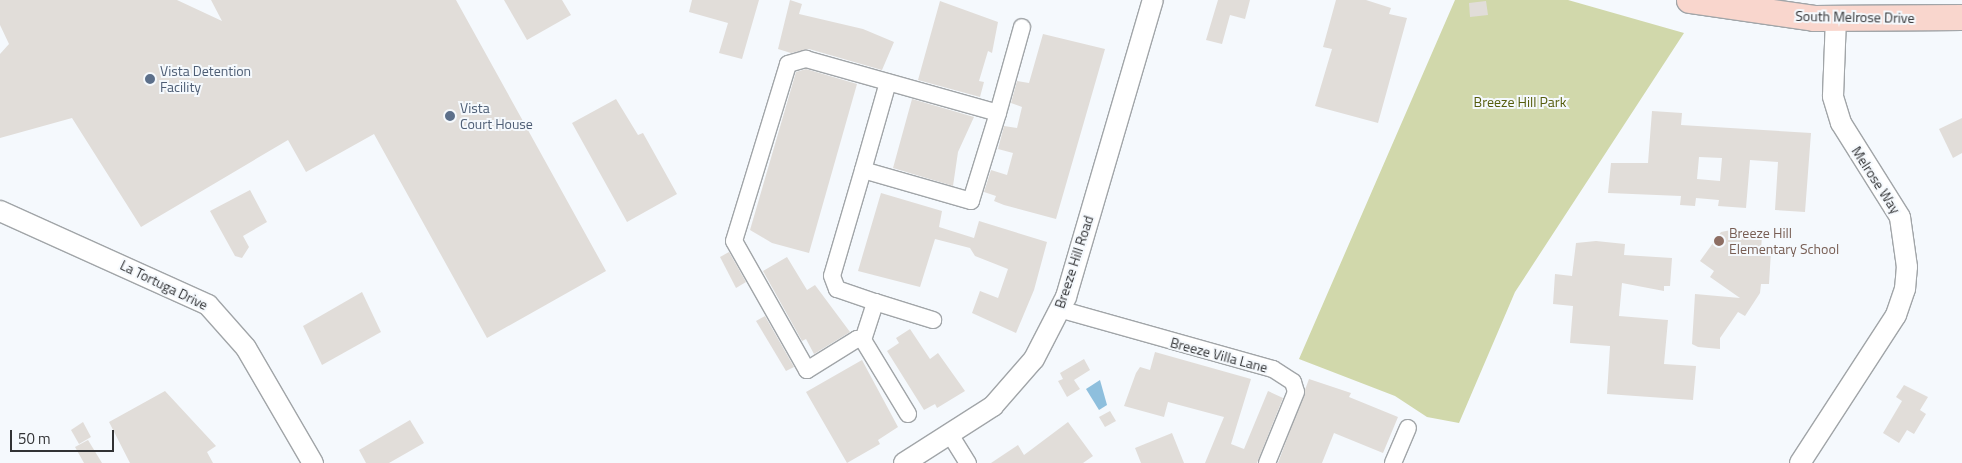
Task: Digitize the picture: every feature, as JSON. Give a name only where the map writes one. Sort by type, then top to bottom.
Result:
[{"type":"main road","name":"South Melrose Drive","points":[[1689,0],[1760,12],[1836,19],[1962,17]]},
{"type":"street","name":"Breeze Hill Road","points":[[904,463],[951,436],[993,406],[1034,359],[1059,309],[1153,0]]},
{"type":"street","name":"Melrose Way","points":[[1800,463],[1896,315],[1907,267],[1900,218],[1840,123],[1833,96],[1836,19]]},
{"type":"street","points":[[863,170],[971,201],[1022,26]]},
{"type":"street","points":[[863,340],[857,339],[808,370],[734,241],[788,64],[806,59],[998,112]]},
{"type":"street","points":[[888,82],[832,276],[837,289],[934,320]]},
{"type":"street","name":"La Tortuga Drive","points":[[0,211],[208,305],[246,348],[314,463]]},
{"type":"street","points":[[874,302],[863,340],[908,414]]},
{"type":"street","name":"Breeze Villa Lane","points":[[1059,309],[1273,370],[1293,382],[1296,392],[1267,463]]},
{"type":"street","points":[[1393,463],[1408,428]]},
{"type":"street","points":[[951,436],[968,463]]},
{"type":"green space","name":"Breeze Hill Park","points":[[1455,0],[1568,0],[1684,33],[1515,292],[1459,423],[1427,417],[1395,396],[1299,359]]},
{"type":"water","points":[[1100,380],[1107,405],[1099,410],[1086,389]]},
{"type":"building","points":[[0,0],[177,0],[222,21],[211,0],[456,0],[606,271],[487,338],[374,134],[306,172],[288,140],[141,227],[72,118],[0,138],[0,54],[9,44],[0,25]]},
{"type":"building","points":[[504,0],[562,0],[571,15],[527,40]]},
{"type":"building","points":[[692,0],[759,0],[742,59],[719,53],[728,23],[689,12]]},
{"type":"building","points":[[790,0],[802,4],[799,14],[863,29],[894,42],[882,70],[809,49],[791,53],[778,49]]},
{"type":"building","points":[[1218,0],[1250,0],[1245,19],[1230,15],[1222,44],[1206,40]]},
{"type":"building","points":[[1336,0],[1366,0],[1391,8],[1389,14],[1407,18],[1378,123],[1315,106],[1332,49],[1323,47]]},
{"type":"building","points":[[940,1],[998,22],[992,53],[988,51],[979,81],[984,82],[980,97],[918,80]]},
{"type":"building","points":[[1486,1],[1488,15],[1470,17],[1469,3]]},
{"type":"building","points":[[1043,34],[1105,49],[1056,219],[1004,205],[994,201],[996,196],[984,192],[991,170],[1007,175],[1013,153],[998,149],[1004,126],[1017,128],[1022,107],[1011,103],[1017,81],[1029,83]]},
{"type":"building","points":[[806,69],[857,84],[809,253],[772,243],[750,230],[796,72]]},
{"type":"building","points":[[616,99],[638,135],[643,133],[677,194],[627,222],[572,123]]},
{"type":"building","points":[[912,99],[974,117],[958,152],[953,186],[893,168]]},
{"type":"building","points":[[1652,111],[1682,113],[1681,125],[1811,133],[1805,212],[1775,210],[1778,162],[1750,160],[1746,208],[1718,206],[1719,200],[1696,198],[1695,206],[1680,205],[1681,196],[1608,193],[1611,163],[1648,163]],"holes":[[[1699,157],[1722,158],[1720,181],[1697,179]]]},
{"type":"building","points":[[1962,118],[1962,153],[1953,158],[1939,129]]},
{"type":"building","points":[[250,190],[267,222],[243,236],[249,247],[242,258],[235,256],[210,211]]},
{"type":"building","points":[[881,193],[942,211],[939,227],[974,238],[979,221],[1047,242],[1034,290],[1016,333],[972,313],[980,291],[998,298],[1008,269],[975,256],[970,248],[935,239],[920,287],[858,271]]},
{"type":"building","points":[[1731,230],[1762,235],[1761,250],[1771,251],[1769,284],[1761,284],[1760,293],[1745,316],[1738,312],[1720,338],[1720,349],[1698,347],[1692,344],[1695,294],[1740,298],[1710,277],[1714,271],[1700,261],[1721,232]]},
{"type":"building","points":[[1596,241],[1625,244],[1624,255],[1672,258],[1670,286],[1664,286],[1664,291],[1622,283],[1619,316],[1668,320],[1664,364],[1696,366],[1693,400],[1607,394],[1610,346],[1570,343],[1573,306],[1553,304],[1555,274],[1572,276],[1576,243]]},
{"type":"building","points":[[729,252],[746,282],[736,288],[720,257]]},
{"type":"building","points":[[787,257],[807,290],[815,285],[850,332],[814,354],[806,339],[802,341],[763,271]]},
{"type":"building","points":[[362,292],[381,332],[322,365],[303,326]]},
{"type":"building","points":[[765,316],[794,367],[786,371],[756,321]]},
{"type":"building","points":[[910,329],[930,359],[938,353],[965,391],[937,408],[935,404],[924,410],[887,351],[899,343],[896,338]]},
{"type":"building","points":[[1155,352],[1251,379],[1231,444],[1244,449],[1268,391],[1283,398],[1257,463],[1205,463],[1224,417],[1168,402],[1164,417],[1124,406],[1136,373],[1140,367],[1150,370]]},
{"type":"building","points":[[1084,359],[1090,370],[1074,380],[1080,389],[1067,397],[1058,381],[1063,379],[1060,373]]},
{"type":"building","points":[[862,360],[898,427],[878,440],[880,444],[847,463],[806,392]]},
{"type":"building","points":[[1309,379],[1351,393],[1349,397],[1398,417],[1383,453],[1334,433],[1322,463],[1278,463]]},
{"type":"building","points":[[1904,385],[1928,397],[1920,410],[1926,414],[1914,434],[1907,430],[1899,443],[1883,433],[1902,401],[1896,397]]},
{"type":"building","points":[[165,391],[216,446],[207,452],[213,463],[130,463],[109,422]]},
{"type":"building","points":[[1110,411],[1116,421],[1105,427],[1099,417]]},
{"type":"building","points":[[410,420],[424,443],[389,463],[366,463],[359,450]]},
{"type":"building","points":[[83,422],[91,437],[79,444],[71,430]]},
{"type":"building","points":[[1068,422],[1093,456],[1083,463],[991,463],[1018,445],[1024,455]]},
{"type":"building","points":[[1172,433],[1184,463],[1141,463],[1135,448]]},
{"type":"building","points":[[88,440],[102,463],[84,463],[75,447]]},
{"type":"place","name":"Vista Detention Facility","points":[[150,79]]},
{"type":"place","name":"Vista Court House","points":[[450,116]]},
{"type":"place","name":"Breeze Hill Elementary School","points":[[1719,241]]}]
